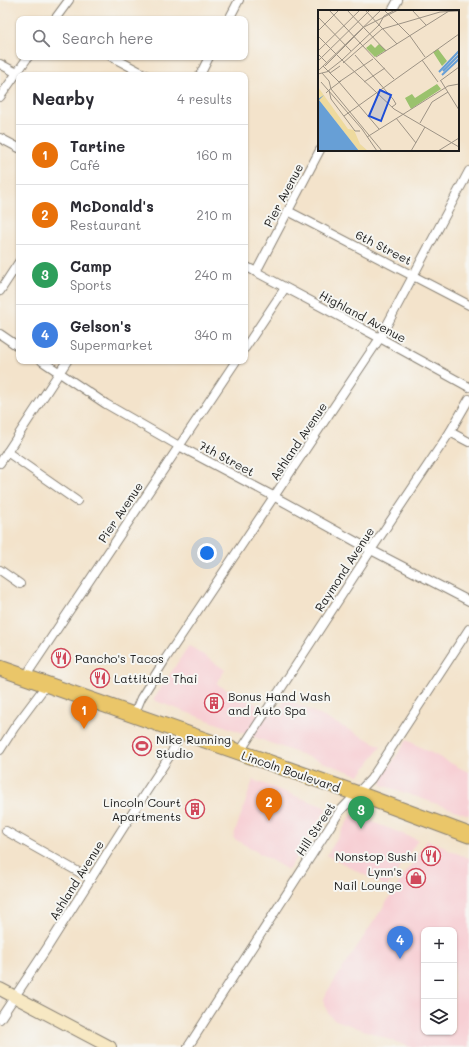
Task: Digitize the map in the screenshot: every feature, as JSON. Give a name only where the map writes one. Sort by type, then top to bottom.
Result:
[{"type":"highway","name":"Lincoln Boulevard","points":[[0,668],[434,821],[469,835]]},
{"type":"street","points":[[57,16],[69,0]]},
{"type":"street","points":[[231,16],[239,0]]},
{"type":"street","points":[[393,10],[398,0]]},
{"type":"street","points":[[18,72],[26,60]]},
{"type":"street","points":[[118,60],[140,72]]},
{"type":"street","points":[[202,72],[208,60]]},
{"type":"street","points":[[0,64],[16,72]]},
{"type":"street","points":[[0,97],[16,74]]},
{"type":"street","points":[[0,138],[16,146]]},
{"type":"street","name":"Pier Avenue","points":[[256,272],[319,151]]},
{"type":"street","name":"Ashland Avenue","points":[[134,715],[141,698],[166,658],[380,338],[469,171]]},
{"type":"street","name":"6th Street","points":[[288,211],[469,305]]},
{"type":"street","points":[[0,291],[16,267]]},
{"type":"street","name":"Highland Avenue","points":[[248,268],[469,387]]},
{"type":"street","points":[[248,344],[285,288]]},
{"type":"street","points":[[0,334],[16,345]]},
{"type":"street","name":"7th Street","points":[[47,364],[106,404],[179,446],[371,550],[469,601]]},
{"type":"street","points":[[0,463],[65,364]]},
{"type":"street","name":"Pier Avenue","points":[[25,677],[234,364]]},
{"type":"street","name":"Raymond Avenue","points":[[239,752],[450,432],[469,399]]},
{"type":"street","points":[[450,432],[469,442]]},
{"type":"street","points":[[7,452],[77,501]]},
{"type":"street","points":[[0,570],[20,584]]},
{"type":"street","name":"Hill Street","points":[[188,1047],[340,811],[371,779],[469,629]]},
{"type":"street","points":[[0,750],[14,728],[47,684]]},
{"type":"street","name":"Ashland Avenue","points":[[0,1019],[171,754],[181,732]]},
{"type":"street","points":[[6,831],[91,879]]},
{"type":"street","points":[[0,989],[110,1047]]},
{"type":"shaded area","points":[[189,645],[225,670],[216,684],[276,714],[286,698],[381,746],[362,773],[358,775],[153,700]]},
{"type":"shaded area","points":[[407,740],[469,772],[469,815],[382,785],[381,779]]},
{"type":"shaded area","points":[[253,780],[325,807],[326,810],[288,870],[233,838]]},
{"type":"shaded area","points":[[355,815],[418,840],[387,887],[327,855],[351,816]]},
{"type":"shaded area","points":[[427,841],[444,846],[448,850],[469,858],[469,1047],[410,1047],[333,1019],[328,1013],[324,1004],[324,999],[327,992]]},
{"type":"place","name":"Pancho's Tacos","points":[[61,658]]},
{"type":"place","name":"Lattitude Thai","points":[[100,678]]},
{"type":"place","name":"Bonus Hand Wash and Auto Spa","points":[[214,703]]},
{"type":"place","name":"Tartine","points":[[84,729]]},
{"type":"place","name":"Nike Running Studio","points":[[142,746]]},
{"type":"place","name":"Lincoln Court Apartments","points":[[195,809]]},
{"type":"place","name":"McDonald's","points":[[269,821]]},
{"type":"place","name":"Camp","points":[[361,829]]},
{"type":"place","name":"Nonstop Sushi","points":[[431,856]]},
{"type":"place","name":"Lynn's Nail Lounge","points":[[416,878]]},
{"type":"place","name":"Gelson's","points":[[400,959]]}]
